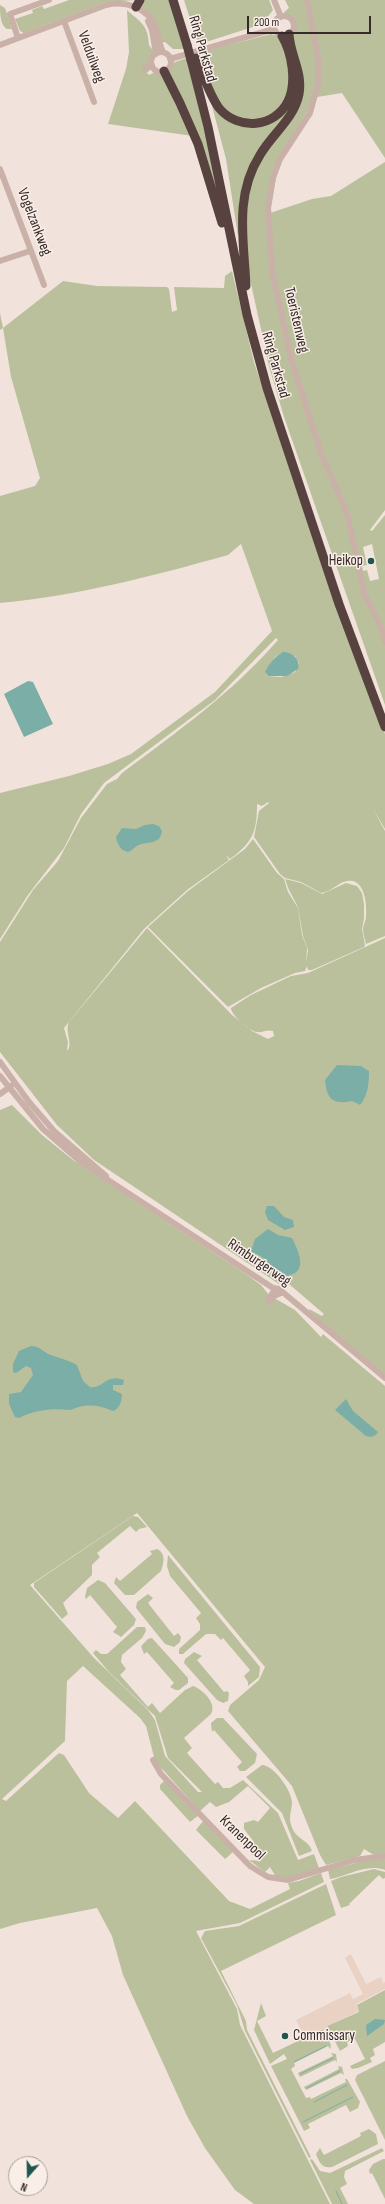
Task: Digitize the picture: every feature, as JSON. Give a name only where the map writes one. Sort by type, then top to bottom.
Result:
[{"type":"highway","name":"Ring Parkstad","points":[[173,0],[190,45]]},
{"type":"highway","name":"Ring Parkstad","points":[[179,0],[220,151],[246,286],[266,363],[287,434],[345,604],[385,712]]},
{"type":"highway","points":[[194,59],[214,98],[225,113],[243,123],[262,122],[274,117],[282,110],[292,90],[292,73],[285,35]]},
{"type":"highway","points":[[246,286],[242,220],[243,198],[247,181],[260,155],[293,111],[299,94],[299,76],[285,35]]},
{"type":"highway","name":"Ring Parkstad","points":[[194,59],[237,272],[255,348],[277,421],[354,646],[385,727]]},
{"type":"highway","points":[[164,71],[180,102],[201,154],[237,272]]},
{"type":"street","points":[[18,38],[10,14],[49,0]]},
{"type":"street","points":[[274,0],[281,17]]},
{"type":"street","name":"Toeristenweg","points":[[307,0],[318,57],[318,84],[310,113],[282,156],[272,178],[268,208],[272,271],[290,356],[322,456],[347,513],[364,593],[381,627],[385,642]]},
{"type":"street","points":[[0,45],[112,4],[138,4],[153,22],[163,52],[170,59],[170,66],[164,71],[156,70],[152,64],[153,57],[156,54],[163,52]]},
{"type":"street","points":[[138,4],[151,27],[156,54]]},
{"type":"street","points":[[170,59],[274,29],[285,35],[293,28],[292,21],[286,17],[281,17],[275,22],[274,29]]},
{"type":"street","name":"Velduilweg","points":[[64,21],[94,102]]},
{"type":"street","points":[[144,69],[152,64]]},
{"type":"street","name":"Vogelzankweg","points":[[0,169],[44,285]]},
{"type":"street","points":[[0,261],[30,251]]},
{"type":"street","name":"Rimburgerweg","points":[[0,1062],[54,1130],[111,1180]]},
{"type":"street","name":"Rimburgerweg","points":[[0,1076],[43,1129],[82,1163],[111,1180],[273,1288],[279,1289],[281,1293],[385,1378]]},
{"type":"street","points":[[0,1094],[15,1082]]},
{"type":"street","points":[[273,1288],[274,1291],[269,1301],[274,1296],[281,1293]]},
{"type":"street","name":"Kranenpool","points":[[153,1760],[160,1774],[250,1866],[268,1877],[280,1880],[294,1880],[354,1860],[385,1856]]},
{"type":"green space","points":[[69,0],[136,0],[106,2],[24,33],[20,31],[15,19],[33,13],[32,10],[42,6],[44,9]]},
{"type":"green space","points":[[142,0],[170,0],[184,49],[173,49],[165,42],[161,43],[140,6]]},
{"type":"green space","points":[[184,0],[269,0],[273,10],[262,24],[200,44],[196,38]]},
{"type":"green space","points":[[285,0],[305,0],[317,58],[317,77],[310,107],[279,158],[270,213],[312,199],[331,196],[385,162],[385,510],[370,530],[372,531],[385,515],[385,705],[284,417],[269,366],[248,270],[243,223],[252,172],[291,116],[292,35],[295,27],[293,22],[284,12],[289,8]],"holes":[[[372,544],[379,579],[370,581],[367,570],[363,571],[362,566],[367,565],[363,547]]]},
{"type":"green space","points":[[308,0],[385,0],[385,158],[342,93],[317,97],[320,85]]},
{"type":"green space","points":[[0,5],[5,8],[12,29],[7,29],[3,25]]},
{"type":"green space","points":[[127,10],[145,28],[149,45],[154,52],[147,66],[151,69],[147,73],[149,75],[155,72],[162,74],[193,136],[108,124],[126,69],[129,52]]},
{"type":"green space","points":[[271,34],[279,37],[286,54],[290,89],[274,115],[250,122],[225,112],[210,85],[202,52]]},
{"type":"green space","points":[[187,58],[221,200],[167,72],[175,62]]},
{"type":"green space","points":[[208,91],[216,105],[250,125],[295,101],[258,156],[238,236],[226,159]]},
{"type":"green space","points":[[232,271],[254,362],[359,667],[385,734],[385,829],[373,809],[385,831],[385,936],[366,944],[363,929],[366,917],[364,893],[358,884],[353,881],[347,881],[321,893],[301,882],[285,878],[280,874],[254,837],[259,811],[269,803],[268,802],[262,806],[257,804],[255,829],[249,842],[230,859],[226,855],[229,860],[187,890],[144,929],[64,1028],[68,1042],[67,1051],[70,1045],[68,1030],[69,1022],[147,928],[232,1015],[241,1022],[234,1015],[231,1008],[251,995],[291,976],[308,973],[385,938],[385,1376],[310,1312],[309,1309],[322,1316],[324,1314],[282,1278],[279,1284],[94,1160],[57,1125],[0,1052],[0,942],[33,890],[58,861],[81,818],[107,784],[117,779],[122,773],[204,711],[261,659],[278,640],[276,638],[215,700],[104,783],[81,814],[64,848],[28,895],[0,939],[0,793],[69,776],[108,764],[131,754],[215,692],[272,631],[241,544],[228,555],[143,578],[58,596],[0,603],[0,496],[35,486],[40,478],[11,377],[3,328],[63,281],[97,286],[167,287],[169,289],[172,312],[177,310],[174,287],[224,288],[225,276]],"holes":[[[281,653],[295,656],[299,663],[295,672],[281,677],[267,676],[266,672],[275,657]],[[247,1027],[257,1032],[268,1030],[273,1031],[274,1036],[268,1039]]]},
{"type":"green space","points":[[0,313],[3,328],[0,330]]},
{"type":"green space","points":[[253,839],[277,873],[284,879],[288,892],[298,908],[302,935],[307,948],[306,963],[308,950],[303,936],[298,907],[285,879],[301,883],[322,894],[346,883],[357,886],[362,893],[364,904],[362,929],[365,945],[364,947],[312,970],[308,970],[307,966],[305,971],[295,973],[261,988],[228,1007],[148,927],[188,891],[245,849]]},
{"type":"green space","points":[[12,1105],[42,1135],[73,1160],[246,1274],[261,1285],[269,1295],[295,1310],[321,1337],[323,1334],[385,1386],[385,1854],[374,1855],[364,1849],[360,1856],[326,1865],[320,1855],[292,1786],[228,1711],[230,1705],[259,1680],[265,1667],[137,1513],[30,1585],[94,1658],[148,1710],[155,1720],[165,1756],[198,1792],[202,1792],[168,1758],[155,1716],[109,1672],[93,1653],[96,1650],[101,1654],[107,1654],[137,1627],[145,1627],[146,1631],[142,1638],[122,1655],[121,1662],[126,1669],[120,1675],[148,1707],[152,1703],[160,1713],[185,1690],[193,1686],[205,1694],[211,1702],[211,1714],[184,1738],[192,1748],[187,1753],[215,1784],[218,1782],[223,1788],[230,1788],[243,1780],[278,1813],[298,1860],[314,1854],[319,1868],[287,1878],[276,1877],[270,1867],[265,1872],[249,1860],[261,1861],[251,1854],[254,1842],[244,1829],[244,1823],[254,1820],[258,1822],[270,1808],[248,1786],[229,1802],[216,1807],[210,1802],[200,1811],[155,1761],[146,1726],[140,1718],[83,1666],[67,1681],[65,1741],[2,1799],[6,1801],[59,1753],[64,1755],[89,1793],[118,1818],[135,1801],[229,1901],[250,1909],[290,1889],[288,1883],[299,1881],[321,1873],[324,1882],[240,1923],[196,1931],[237,2009],[240,2025],[330,2204],[254,2204],[235,2190],[205,2148],[187,2116],[123,1975],[112,1936],[97,1908],[20,1923],[0,1929],[0,1110]]},
{"type":"green space","points":[[133,1516],[138,1517],[147,1527],[139,1529],[136,1532],[130,1526],[97,1553],[100,1557],[92,1565],[92,1575],[63,1603],[68,1614],[62,1619],[34,1587],[34,1583]]},
{"type":"green space","points":[[157,1549],[163,1556],[161,1571],[134,1595],[125,1595],[114,1583],[116,1577],[120,1581],[152,1554],[150,1551]]},
{"type":"green space","points":[[168,1555],[260,1667],[259,1677],[248,1686],[248,1682],[244,1676],[250,1670],[223,1638],[221,1640],[215,1634],[206,1634],[183,1654],[179,1654],[179,1649],[200,1630],[200,1624],[196,1618],[201,1613],[170,1576],[167,1566]]},
{"type":"green space","points":[[98,1580],[105,1583],[136,1619],[134,1625],[121,1637],[113,1632],[117,1627],[90,1595],[86,1599],[85,1597],[87,1588]]},
{"type":"green space","points":[[148,1594],[153,1598],[148,1603],[174,1636],[178,1633],[181,1637],[180,1642],[174,1647],[165,1644],[136,1608],[137,1602]]},
{"type":"green space","points":[[152,1638],[188,1678],[188,1683],[179,1690],[170,1687],[174,1683],[147,1652],[144,1654],[141,1646],[148,1639]]},
{"type":"green space","points":[[194,1652],[202,1656],[197,1660],[224,1692],[227,1691],[229,1693],[228,1701],[223,1703],[217,1700],[184,1663],[185,1659]]},
{"type":"green space","points":[[217,1718],[223,1718],[257,1754],[255,1763],[245,1771],[240,1771],[237,1767],[242,1762],[214,1730],[212,1732],[211,1723]]},
{"type":"green space","points":[[262,1765],[272,1769],[286,1786],[292,1803],[290,1818],[291,1825],[295,1833],[309,1845],[312,1851],[299,1856],[282,1813],[246,1777]]},
{"type":"green space","points":[[165,1780],[199,1815],[190,1822],[160,1789],[160,1785]]},
{"type":"green space","points":[[204,1820],[233,1852],[225,1859],[196,1830]]},
{"type":"green space","points":[[385,1858],[385,1870],[378,1868],[364,1869],[330,1879],[328,1870],[367,1860]]},
{"type":"green space","points":[[374,1869],[385,1872],[385,1878],[383,1879],[379,1875],[349,1904],[350,1905],[341,1908],[331,1881]]},
{"type":"green space","points":[[326,1884],[336,1915],[221,1971],[246,2021],[247,2030],[311,2157],[309,2158],[245,2031],[237,2005],[201,1938],[205,1931],[239,1926]]},
{"type":"green space","points":[[385,1990],[385,2042],[373,2049],[375,2055],[370,2058],[372,2062],[352,2069],[350,2066],[365,2059],[355,2039],[347,2042],[348,2046],[340,2051],[327,2026],[359,2012],[357,2005]]},
{"type":"green space","points":[[261,2003],[266,2016],[257,2021],[273,2053],[323,2029],[331,2045],[330,2049],[328,2046],[294,2063],[295,2066],[291,2069],[306,2098],[310,2097],[311,2099],[346,2082],[345,2079],[347,2079],[360,2102],[358,2108],[350,2112],[346,2105],[308,2124],[310,2128],[304,2131],[271,2066],[287,2059],[284,2054],[270,2064],[254,2030]]},
{"type":"green space","points":[[331,2053],[336,2054],[337,2062],[335,2060],[300,2077],[298,2073],[333,2056]]},
{"type":"green space","points":[[385,2061],[385,2140],[355,2080],[357,2075]]},
{"type":"green space","points":[[338,2066],[342,2067],[344,2075],[341,2073],[306,2090],[304,2087],[339,2069]]},
{"type":"green space","points":[[369,2129],[376,2134],[378,2144],[332,2167],[323,2166],[320,2162],[316,2154],[320,2148],[324,2155],[361,2136],[360,2133]]},
{"type":"green space","points":[[382,2148],[384,2151],[345,2171],[344,2177],[347,2184],[340,2188],[348,2204],[332,2204],[310,2160],[312,2159],[320,2171],[330,2173]]},
{"type":"green space","points":[[385,2159],[385,2199],[369,2170],[373,2164]]},
{"type":"shaded area","points":[[351,1954],[366,1984],[381,1977],[383,1983],[385,1982],[385,1989],[356,2004],[359,2011],[327,2026],[331,2033],[326,2035],[323,2029],[305,2038],[296,2020],[350,1993],[353,1999],[363,1994],[345,1958]]},
{"type":"water","points":[[283,652],[290,653],[297,659],[299,665],[298,669],[287,676],[268,676],[265,672],[268,666]]},
{"type":"water","points":[[28,681],[33,682],[53,724],[24,737],[4,694]]},
{"type":"water","points":[[153,824],[159,826],[162,831],[159,839],[154,842],[143,844],[128,852],[123,850],[117,842],[116,837],[122,828],[136,829],[145,825]]},
{"type":"water","points":[[337,1065],[361,1066],[369,1071],[366,1093],[360,1105],[352,1101],[335,1101],[329,1096],[325,1080]]},
{"type":"water","points":[[267,1206],[274,1206],[284,1217],[293,1220],[294,1227],[285,1230],[268,1220],[265,1212]]},
{"type":"water","points":[[268,1229],[278,1235],[292,1238],[300,1257],[300,1263],[296,1272],[291,1275],[283,1276],[262,1257],[251,1251],[255,1239]]},
{"type":"water","points":[[31,1346],[37,1347],[48,1354],[77,1365],[83,1381],[90,1387],[99,1386],[112,1378],[124,1380],[123,1385],[113,1385],[113,1390],[122,1394],[119,1406],[113,1411],[100,1407],[88,1406],[78,1407],[72,1410],[44,1410],[19,1418],[15,1417],[9,1404],[9,1394],[21,1392],[33,1375],[31,1368],[26,1366],[16,1373],[13,1372],[13,1364],[19,1351]]},
{"type":"water","points":[[346,1399],[353,1411],[378,1432],[376,1435],[371,1437],[366,1436],[335,1410]]},
{"type":"water","points":[[375,2019],[385,2020],[384,2024],[367,2036],[366,2025]]},
{"type":"waterway","points":[[294,2062],[326,2046]]},
{"type":"waterway","points":[[300,2074],[333,2058]]},
{"type":"waterway","points":[[307,2088],[340,2071]]},
{"type":"waterway","points":[[314,2102],[347,2085]]},
{"type":"waterway","points":[[303,2122],[353,2097]]},
{"type":"waterway","points":[[336,2191],[342,2204]]},
{"type":"place","name":"Heikop","points":[[371,561]]},
{"type":"place","name":"Commissary","points":[[285,2036]]}]
